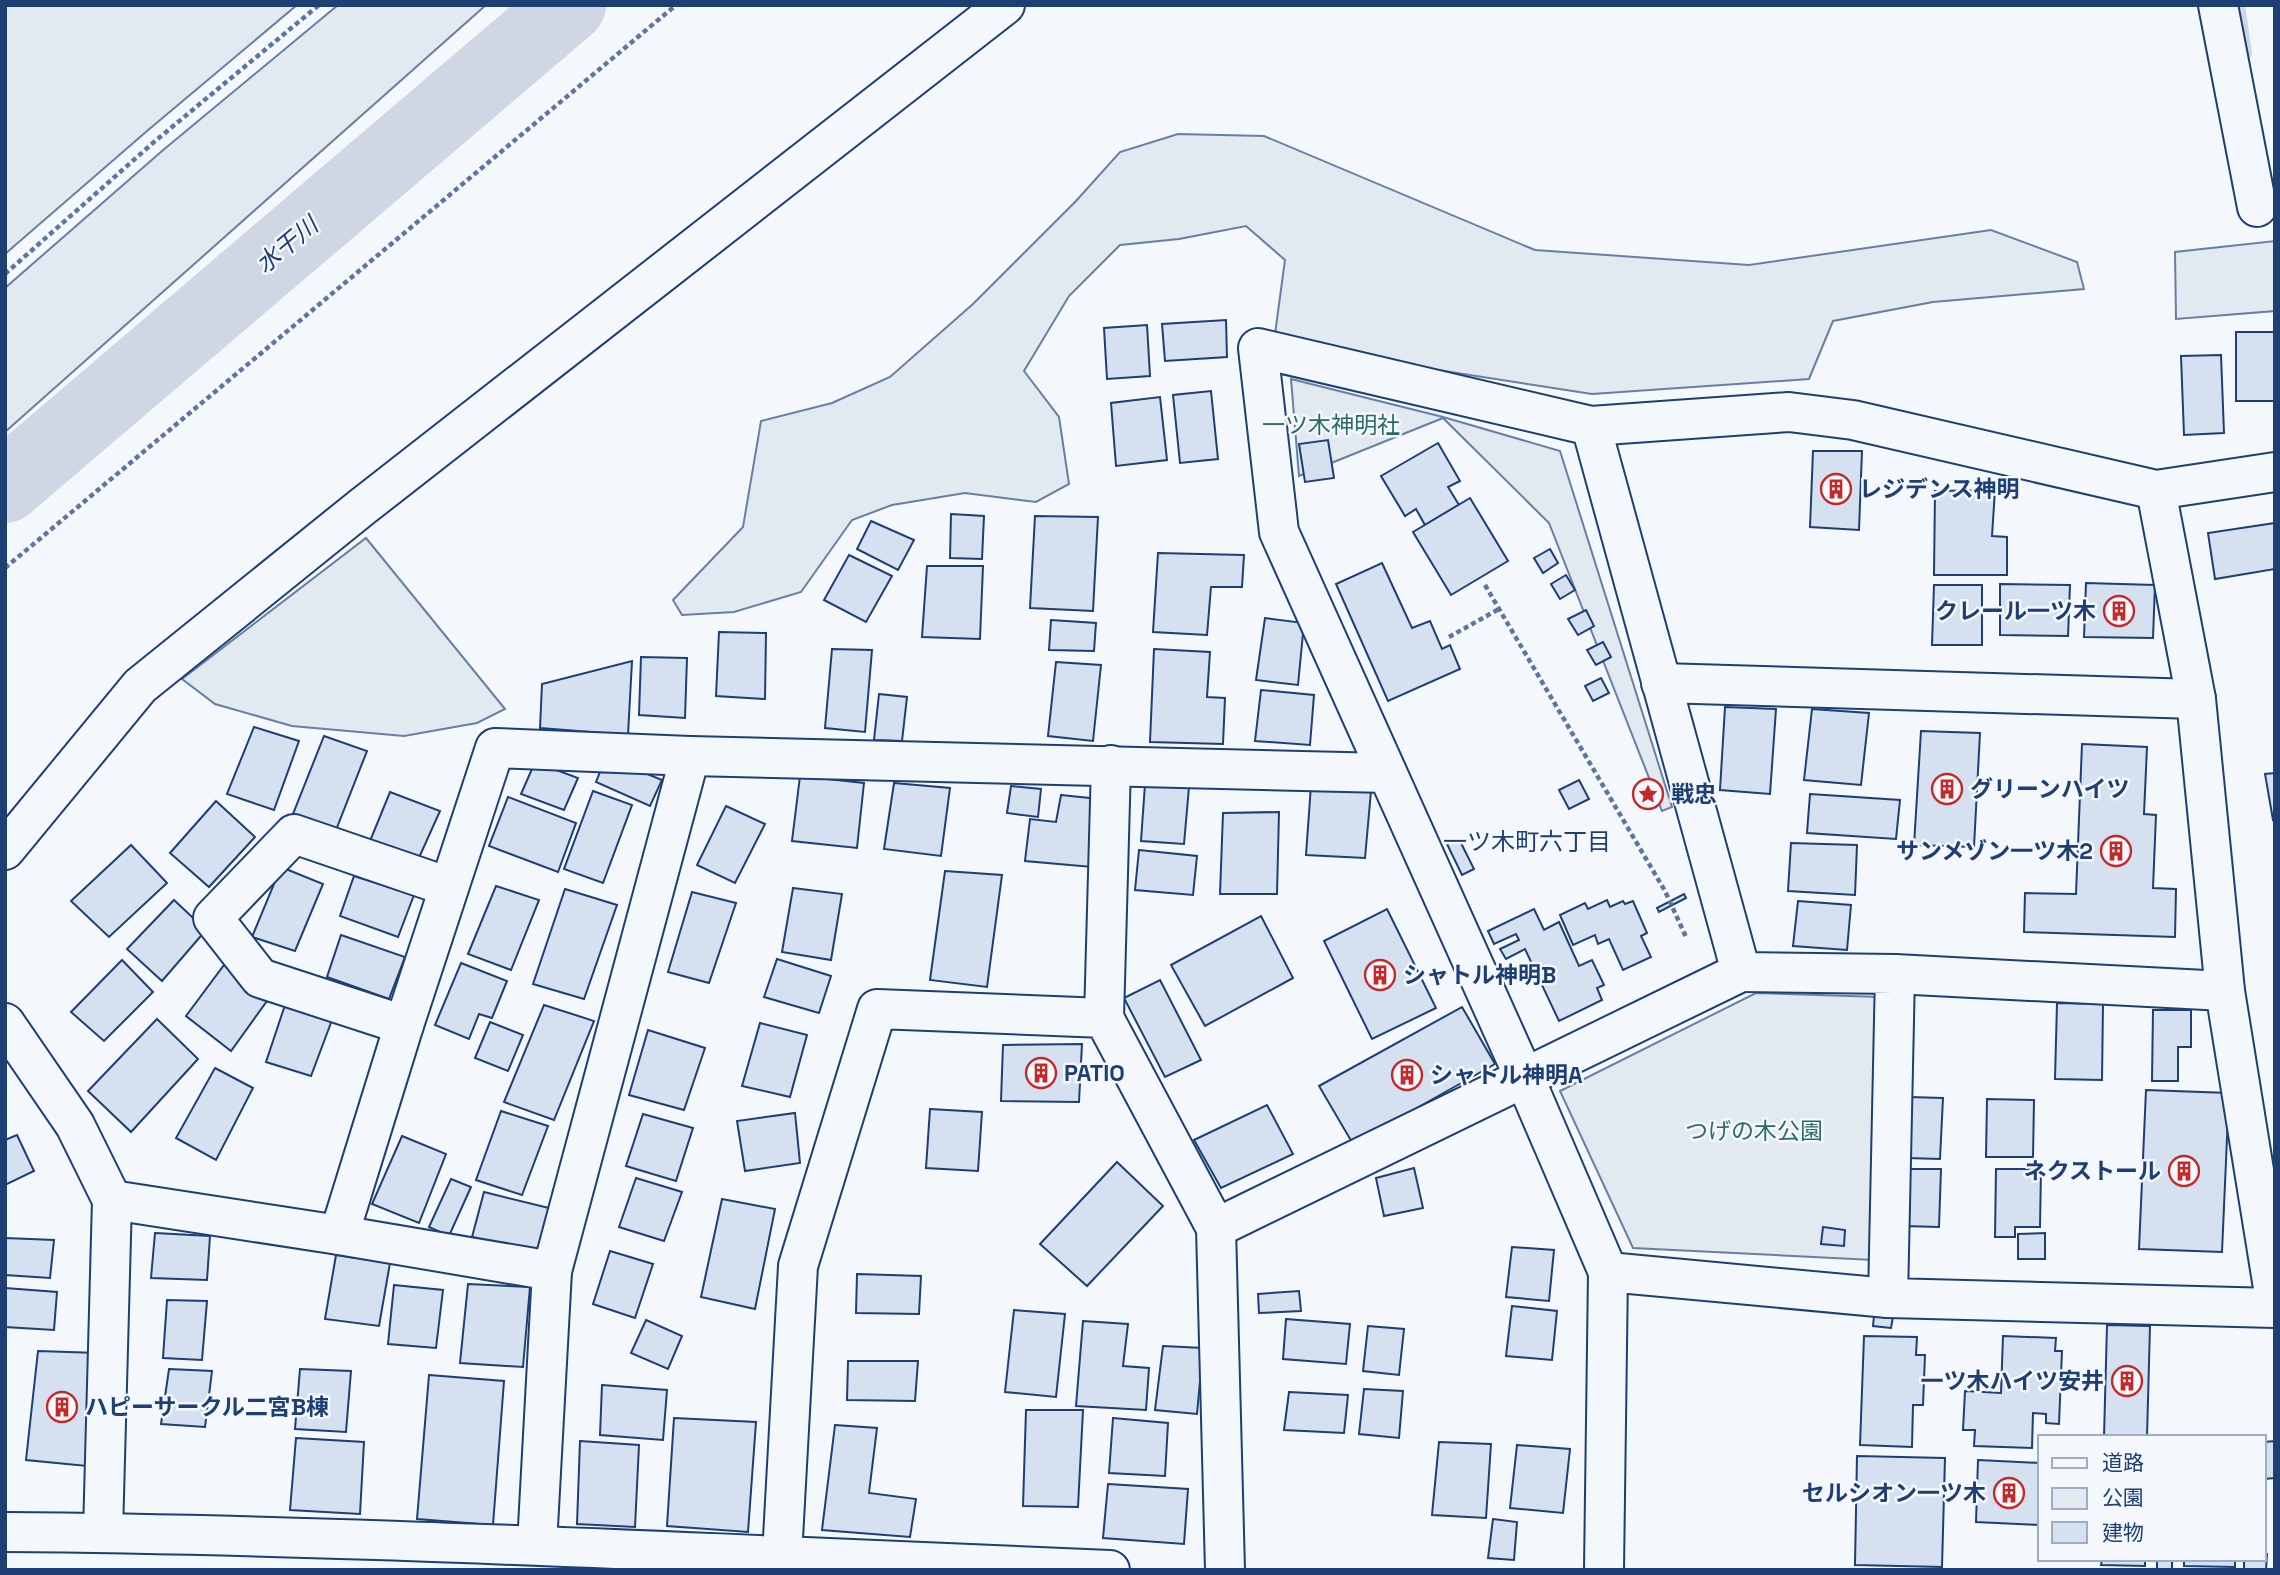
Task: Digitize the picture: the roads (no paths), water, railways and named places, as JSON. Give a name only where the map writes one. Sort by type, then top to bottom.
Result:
[{"type":"street","points":[[2218,5],[2257,207]]},
{"type":"street","points":[[5,850],[140,686],[990,10]]},
{"type":"street","points":[[1604,1570],[1608,1272],[1525,1079],[1279,532],[1258,348],[1591,426],[1789,412],[1853,419],[2156,490],[2275,472]]},
{"type":"street","points":[[1591,426],[1661,682],[1726,980]]},
{"type":"street","points":[[2156,490],[2196,699],[2225,991],[2275,1300]]},
{"type":"street","points":[[1661,682],[2196,699]]},
{"type":"street","points":[[340,1235],[404,1025],[495,748],[690,756],[1387,773]]},
{"type":"street","points":[[537,1545],[552,1272],[690,756]]},
{"type":"street","points":[[1111,765],[1104,1018],[1216,1228],[1225,1570]]},
{"type":"street","points":[[404,1025],[260,978],[213,918],[293,834],[449,887]]},
{"type":"street","points":[[1216,1228],[1726,980],[1895,974],[2225,991]]},
{"type":"street","points":[[1888,1298],[1895,974]]},
{"type":"street","points":[[777,1563],[797,1266],[877,1009],[1104,1018]]},
{"type":"street","points":[[5,1023],[75,1125],[112,1200],[103,1532]]},
{"type":"street","points":[[112,1200],[340,1235],[552,1272]]},
{"type":"street","points":[[1608,1272],[1888,1298],[2275,1308]]},
{"type":"street","points":[[5,1532],[103,1532],[537,1545],[777,1563],[1110,1570]]},
{"type":"waterway","name":"水干川","points":[[5,486],[569,5]]},
{"type":"waterway","points":[[2239,5],[2246,53]]},
{"type":"place","name":"レジデンス神明","points":[[1836,489]]},
{"type":"place","name":"クレール一ツ木","points":[[2119,611]]},
{"type":"place","name":"グリーンハイツ","points":[[1947,789]]},
{"type":"place","name":"戦忠","points":[[1648,794]]},
{"type":"place","name":"サンメゾン一ツ木2","points":[[2116,851]]},
{"type":"place","name":"シャトル神明B","points":[[1380,975]]},
{"type":"place","name":"PATIO","points":[[1041,1073]]},
{"type":"place","name":"シャトル神明A","points":[[1407,1075]]},
{"type":"place","name":"ネクストール","points":[[2184,1171]]},
{"type":"place","name":"一ツ木ハイツ安井","points":[[2127,1381]]},
{"type":"place","name":"ハピーサークル二宮B棟","points":[[62,1407]]},
{"type":"place","name":"セルシオン一ツ木","points":[[2009,1493]]},
{"type":"district","name":"一ツ木町六丁目","points":[[1527,842]]},
{"type":"park label","name":"一ツ木神明社","points":[[1331,425]]},
{"type":"park label","name":"つげの木公園","points":[[1754,1131]]}]
